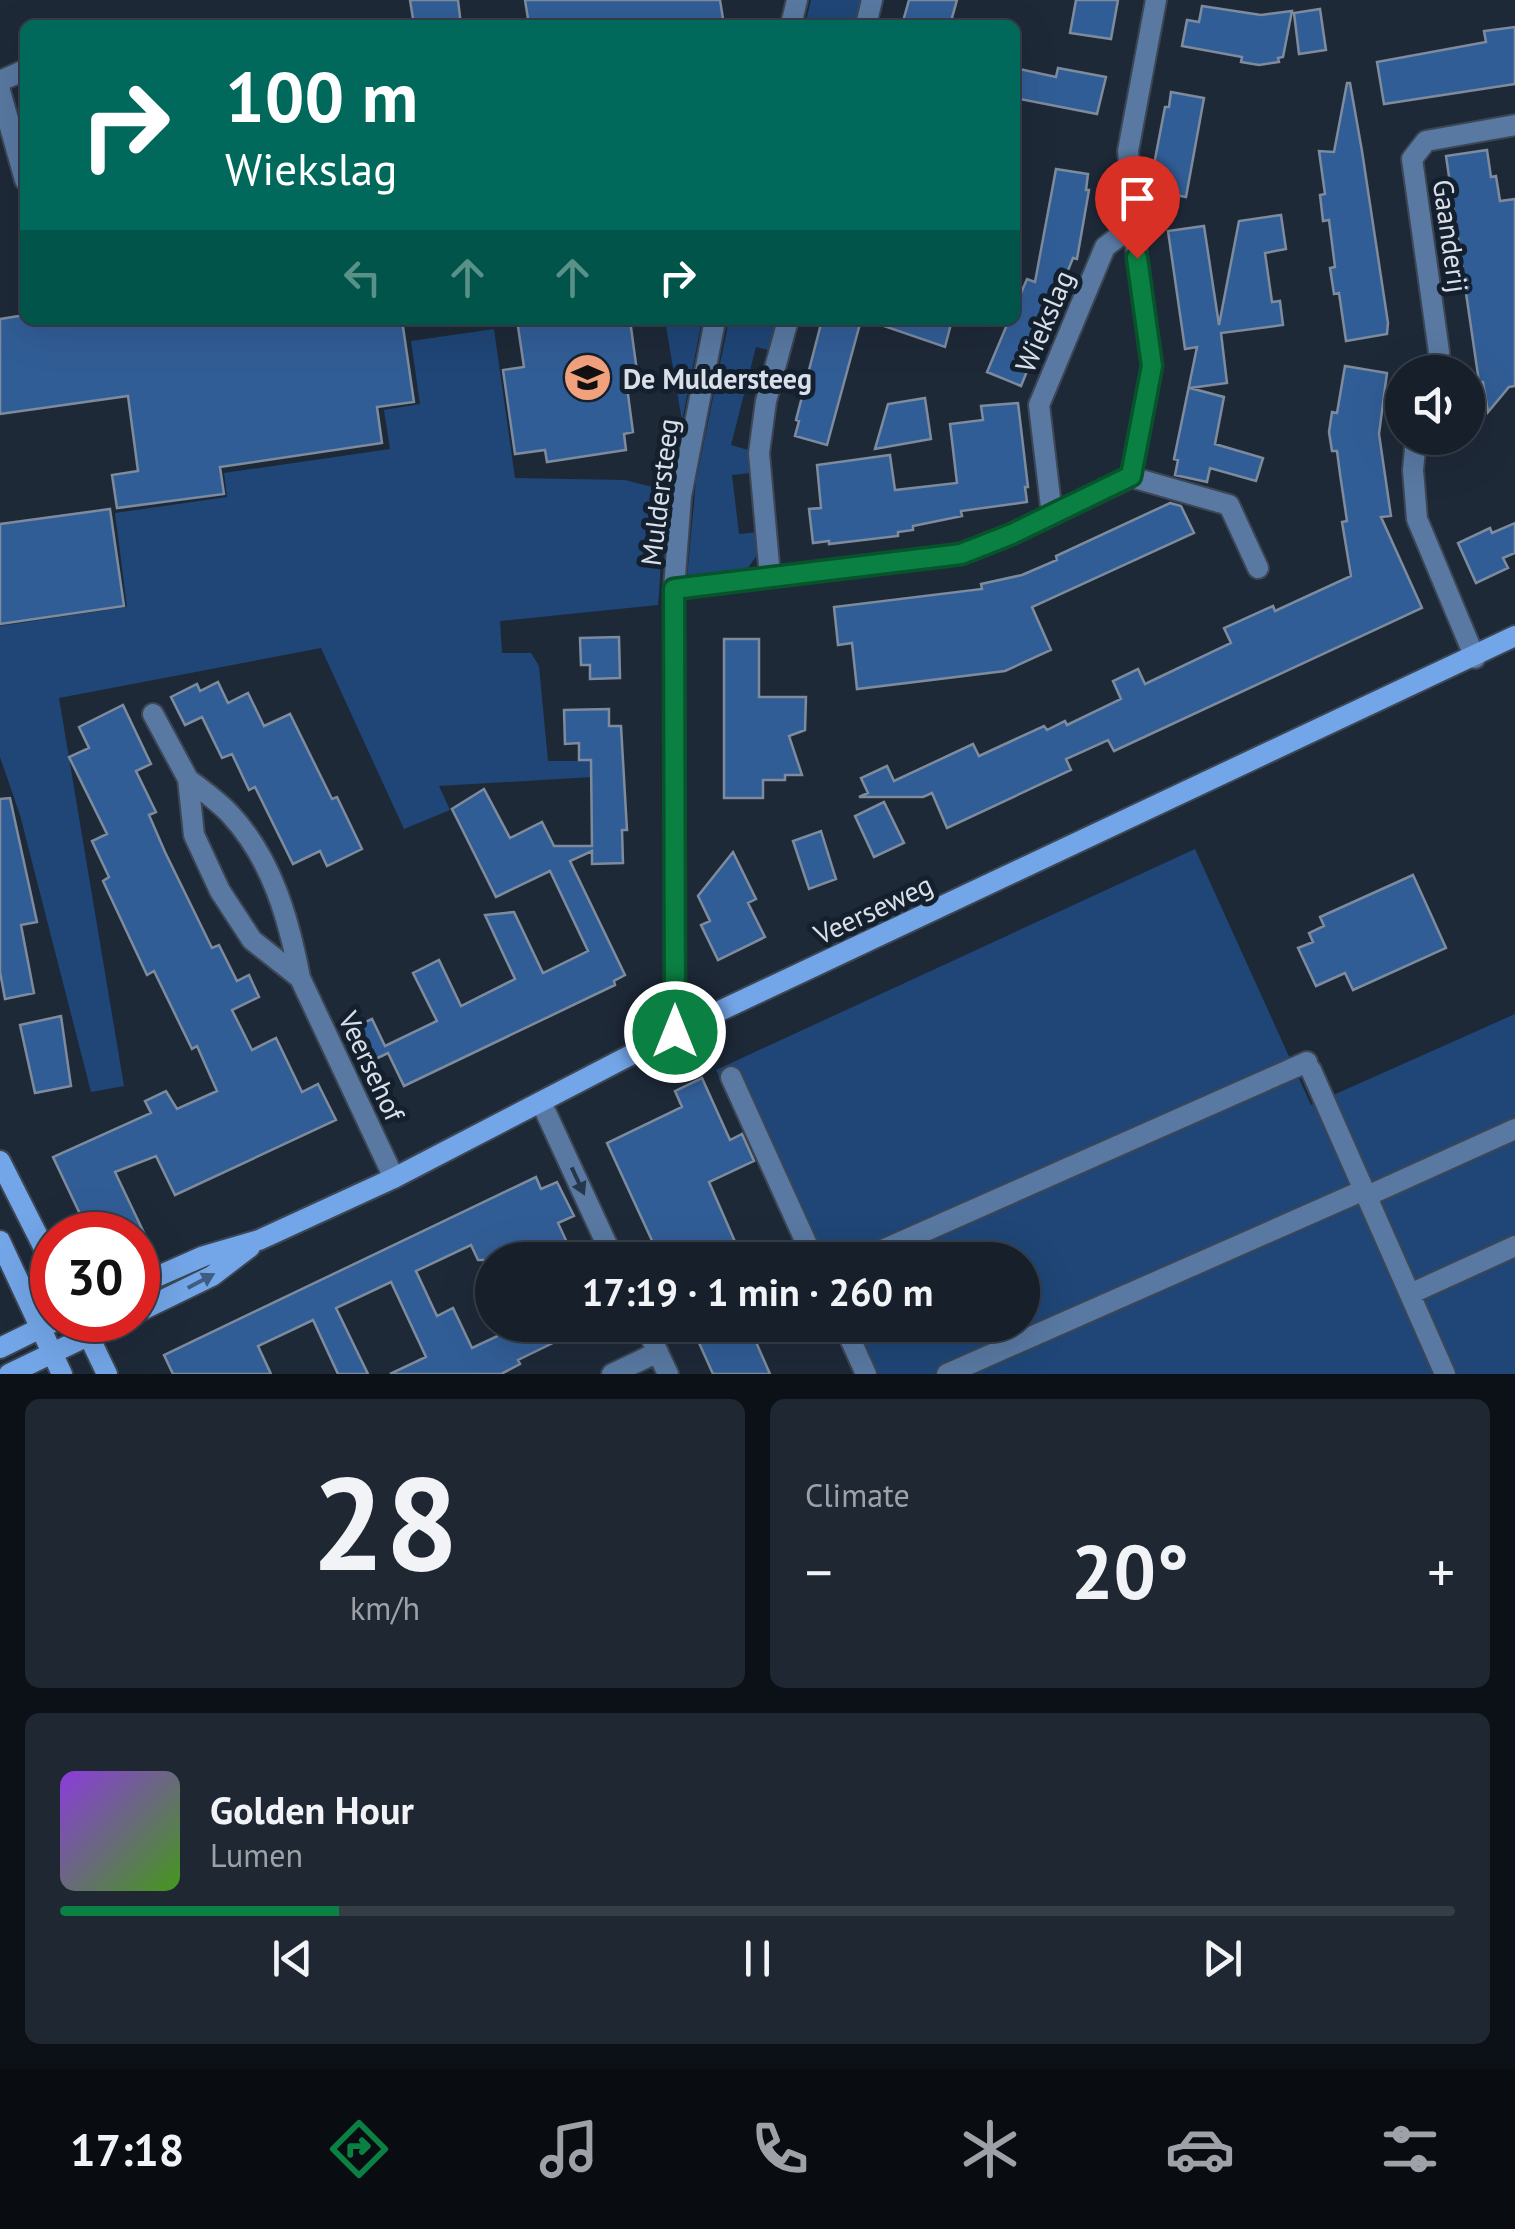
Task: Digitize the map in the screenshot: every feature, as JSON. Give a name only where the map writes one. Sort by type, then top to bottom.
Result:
[{"type":"street","points":[[1131,476],[1152,366],[1128,151],[1156,0]]},
{"type":"street","points":[[0,91],[20,162]]},
{"type":"street","name":"Gaanderij","points":[[1439,355],[1412,159],[1426,141],[1515,125]]},
{"type":"street","name":"Wiekslag","points":[[1052,515],[1039,404],[1105,247],[1135,224]]},
{"type":"street","name":"Muldersteeg","points":[[675,1032],[674,589],[681,496],[714,325]]},
{"type":"street","points":[[770,576],[758,453],[766,401],[787,325]]},
{"type":"street","points":[[1414,455],[1417,519],[1474,658]]},
{"type":"street","points":[[674,589],[961,554],[1131,476],[1229,506],[1258,568]]},
{"type":"street","name":"Veerseweg","points":[[160,1275],[204,1256],[260,1240],[394,1178],[675,1032],[1515,636]]},
{"type":"street","name":"Veersehof","points":[[153,714],[188,779],[194,835],[220,890],[252,940],[300,978]]},
{"type":"street","name":"Veersehof","points":[[188,779],[231,814],[264,865],[290,920],[300,978],[394,1178]]},
{"type":"street","points":[[902,1242],[1309,1066],[1445,1374]]},
{"type":"street","points":[[731,1077],[806,1242]]},
{"type":"street","points":[[540,1102],[606,1242]]},
{"type":"street","points":[[947,1374],[1515,1128]]},
{"type":"street","points":[[0,1161],[30,1220]]},
{"type":"street","name":"Veerseweg","points":[[160,1301],[212,1276],[260,1240]]},
{"type":"street","points":[[0,1241],[30,1292]]},
{"type":"street","points":[[1410,1294],[1515,1246]]},
{"type":"street","points":[[0,1348],[30,1333]]},
{"type":"street","points":[[51,1342],[62,1374]]},
{"type":"street","points":[[8,1374],[67,1342]]},
{"type":"street","points":[[92,1342],[107,1374]]},
{"type":"street","points":[[653,1342],[668,1374]]},
{"type":"street","points":[[852,1342],[866,1374]]},
{"type":"street","points":[[612,1374],[658,1352]]},
{"type":"shaded area","points":[[811,0],[863,0],[859,20],[806,20]]},
{"type":"shaded area","points":[[666,325],[701,325],[682,421]]},
{"type":"shaded area","points":[[728,325],[781,325],[773,351],[756,347],[731,445],[748,450],[751,473],[732,475],[739,534],[758,532],[760,551],[747,569],[687,578],[696,481]]},
{"type":"shaded area","points":[[494,329],[515,478],[625,480],[668,491],[658,605],[500,621],[502,653],[531,653],[539,666],[548,761],[607,761],[610,776],[439,786],[450,810],[404,829],[321,648],[59,698],[124,1086],[91,1092],[20,815],[0,757],[0,626],[127,607],[115,513],[227,497],[224,473],[390,449],[384,410],[420,404],[411,341]]},
{"type":"shaded area","points":[[1195,849],[1311,1105],[1515,1014],[1515,1374],[854,1374],[840,1342],[1040,1342],[1040,1242],[794,1242],[716,1070]]},
{"type":"building","points":[[410,0],[458,0],[460,20],[413,20]]},
{"type":"building","points":[[525,0],[720,0],[723,20],[528,20]]},
{"type":"building","points":[[909,0],[957,0],[951,20],[903,20]]},
{"type":"building","points":[[1076,0],[1118,0],[1111,39],[1070,33]]},
{"type":"building","points":[[1202,6],[1261,15],[1292,11],[1283,57],[1278,58],[1279,62],[1259,65],[1241,62],[1242,57],[1182,46],[1187,20],[1199,22]]},
{"type":"building","points":[[1320,9],[1326,50],[1299,54],[1294,13]]},
{"type":"building","points":[[1515,27],[1515,84],[1384,104],[1377,62],[1486,42],[1484,31]]},
{"type":"building","points":[[1058,68],[1106,77],[1097,114],[1020,99],[1020,69],[1056,77]]},
{"type":"building","points":[[1347,83],[1362,151],[1388,323],[1387,334],[1346,341],[1339,293],[1334,294],[1330,268],[1335,267],[1329,220],[1323,221],[1320,195],[1325,194],[1319,151],[1334,152]]},
{"type":"building","points":[[1171,92],[1204,98],[1186,197],[1153,191],[1156,176],[1152,175]]},
{"type":"building","points":[[1487,150],[1500,201],[1515,199],[1515,386],[1509,387],[1488,412],[1485,355],[1475,355],[1446,156]]},
{"type":"building","points":[[1056,169],[1088,174],[1089,190],[1077,259],[1073,258],[1021,386],[987,372],[1007,325],[1020,325],[1020,295],[1027,279],[1035,282]]},
{"type":"building","points":[[1281,215],[1286,249],[1265,253],[1272,302],[1280,301],[1283,325],[1221,333],[1227,383],[1190,388],[1224,397],[1215,444],[1263,458],[1256,481],[1210,468],[1207,482],[1175,475],[1178,460],[1174,459],[1197,347],[1185,349],[1168,231],[1204,226],[1219,325],[1239,221]]},
{"type":"building","points":[[20,316],[20,325],[403,325],[414,402],[377,407],[382,443],[220,467],[224,494],[117,508],[112,475],[138,471],[128,396],[0,414],[0,319]]},
{"type":"building","points":[[518,325],[631,325],[639,386],[627,387],[633,432],[624,434],[626,450],[547,462],[545,450],[515,454],[503,370],[524,367]]},
{"type":"building","points":[[821,325],[860,325],[827,445],[795,436],[799,421],[796,420]]},
{"type":"building","points":[[881,325],[951,325],[945,347]]},
{"type":"building","points":[[1345,366],[1385,373],[1379,434],[1391,516],[1381,517],[1422,608],[1114,751],[1108,740],[1066,759],[1071,770],[947,828],[932,793],[923,797],[859,797],[868,793],[861,778],[887,766],[894,781],[973,744],[979,756],[1044,726],[1047,730],[1065,721],[1067,725],[1121,699],[1113,681],[1138,669],[1145,684],[1231,643],[1224,628],[1273,606],[1275,611],[1351,576],[1337,451],[1332,451],[1329,432],[1332,412],[1337,413]]},
{"type":"building","points":[[925,398],[931,439],[875,449],[888,404]]},
{"type":"building","points":[[1018,403],[1027,502],[961,511],[962,516],[913,526],[913,530],[898,532],[898,536],[813,543],[809,509],[821,508],[817,465],[890,455],[895,490],[957,483],[950,424],[983,420],[981,406]]},
{"type":"building","points":[[1170,503],[1181,506],[1194,533],[1032,607],[1051,650],[1005,671],[857,689],[852,643],[838,645],[834,607],[982,589],[981,584],[1022,575],[1057,560],[1056,556]]},
{"type":"building","points":[[110,509],[124,606],[0,624],[0,524]]},
{"type":"building","points":[[1515,523],[1515,553],[1503,558],[1508,568],[1476,583],[1458,543],[1490,528],[1492,533]]},
{"type":"building","points":[[619,637],[620,678],[590,679],[590,665],[581,665],[580,638]]},
{"type":"building","points":[[724,639],[759,639],[759,697],[806,697],[805,730],[789,736],[802,775],[763,780],[763,798],[724,798]]},
{"type":"building","points":[[218,682],[228,703],[248,693],[264,726],[290,714],[362,849],[327,866],[320,851],[293,864],[255,787],[249,790],[232,754],[222,758],[202,717],[185,725],[171,697],[197,684],[200,691]]},
{"type":"building","points":[[123,705],[151,764],[136,771],[156,812],[149,815],[165,852],[212,948],[219,945],[237,981],[249,975],[259,997],[232,1010],[252,1050],[276,1038],[302,1092],[318,1084],[336,1120],[175,1195],[156,1156],[115,1172],[134,1212],[79,1212],[53,1157],[151,1113],[145,1101],[166,1091],[177,1109],[217,1091],[197,1046],[192,1049],[154,971],[147,975],[103,881],[109,877],[92,841],[107,834],[69,757],[89,748],[79,727]]},
{"type":"building","points":[[609,709],[609,726],[621,726],[627,830],[622,830],[623,863],[592,864],[592,851],[570,861],[625,975],[614,981],[615,985],[404,1086],[388,1053],[363,1065],[346,1031],[372,1019],[385,1046],[437,1021],[413,973],[439,960],[461,1006],[515,979],[485,915],[514,912],[543,973],[588,951],[550,871],[496,897],[452,809],[484,789],[510,838],[542,822],[554,846],[592,846],[591,760],[579,760],[579,743],[565,744],[564,710]]},
{"type":"building","points":[[10,798],[37,922],[21,925],[34,993],[5,999],[0,972],[0,799]]},
{"type":"building","points":[[884,802],[904,843],[874,857],[855,816]]},
{"type":"building","points":[[821,831],[836,879],[809,889],[793,841]]},
{"type":"building","points":[[733,852],[756,899],[748,903],[765,937],[718,960],[701,925],[710,921],[698,896]]},
{"type":"building","points":[[1413,875],[1446,948],[1353,990],[1345,973],[1316,986],[1298,948],[1313,942],[1309,933],[1324,926],[1320,917]]},
{"type":"building","points":[[61,1016],[71,1086],[35,1093],[20,1025]]},
{"type":"building","points":[[702,1078],[730,1140],[742,1134],[754,1161],[709,1182],[735,1242],[653,1242],[607,1143],[682,1107],[675,1091]]},
{"type":"building","points":[[536,1177],[541,1189],[557,1182],[574,1216],[558,1223],[567,1242],[475,1242],[475,1254],[471,1245],[416,1271],[437,1316],[453,1308],[472,1348],[485,1342],[555,1342],[518,1360],[520,1364],[501,1374],[390,1374],[426,1357],[391,1282],[336,1308],[368,1374],[338,1374],[313,1320],[258,1346],[271,1374],[173,1374],[164,1355]]},
{"type":"building","points":[[699,1342],[756,1342],[770,1374],[713,1374]]},
{"type":"place","name":"De Muldersteeg","points":[[588,378]]},
{"type":"route","points":[[675,1032],[674,589],[961,554],[1012,534],[1131,476],[1152,366],[1137,258]]}]
